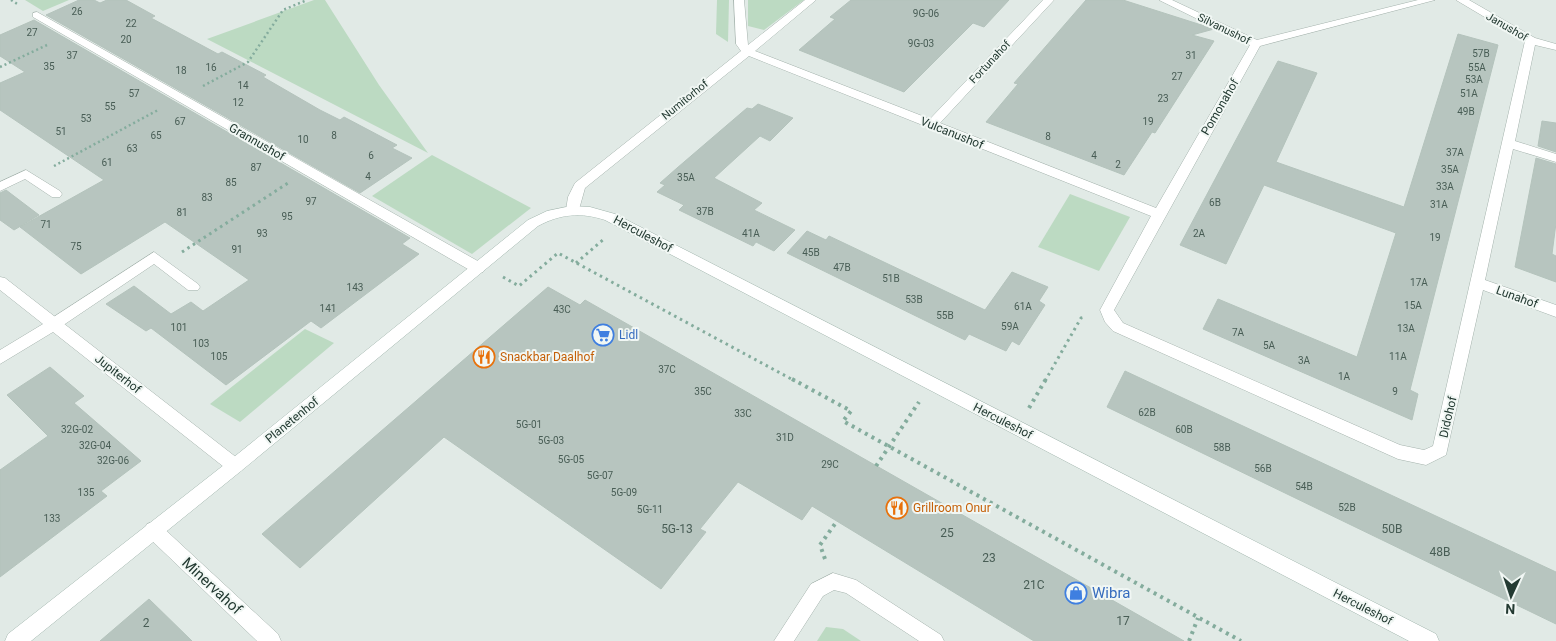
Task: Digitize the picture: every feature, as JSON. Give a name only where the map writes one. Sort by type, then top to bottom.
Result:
[{"type":"street","points":[[739,0],[741,44],[746,51]]},
{"type":"street","name":"Numitorhof","points":[[573,210],[575,197],[580,186],[811,0]]},
{"type":"street","name":"Fortunahof","points":[[931,124],[1049,0]]},
{"type":"street","name":"Silvanushof","points":[[1164,0],[1256,44]]},
{"type":"street","points":[[1256,44],[1430,0]]},
{"type":"street","name":"Janushof","points":[[1460,0],[1531,40],[1556,47]]},
{"type":"street","name":"Grannushof","points":[[36,15],[306,171],[480,266]]},
{"type":"street","name":"Didohof","points":[[1107,310],[1110,318],[1118,327],[1398,452],[1426,458],[1440,450],[1531,40]]},
{"type":"street","name":"Pomonahof","points":[[1107,310],[1159,214],[1256,44]]},
{"type":"street","name":"Vulcanushof","points":[[746,51],[1159,214]]},
{"type":"street","points":[[1508,143],[1556,158]]},
{"type":"street","name":"Herculeshof","points":[[573,210],[600,213],[622,223],[1429,641]]},
{"type":"street","name":"Planetenhof","points":[[15,641],[541,218],[573,210]]},
{"type":"street","name":"Jupiterhof","points":[[0,282],[235,466]]},
{"type":"street","name":"Lunahof","points":[[1478,283],[1556,311]]},
{"type":"street","points":[[0,358],[54,324]]},
{"type":"street","name":"Minervahof","points":[[153,530],[271,641]]},
{"type":"lane","points":[[0,187],[26,174],[56,194]]},
{"type":"lane","points":[[54,324],[154,258],[193,287]]},
{"type":"lane","points":[[783,641],[825,585],[850,586],[935,641]]},
{"type":"path","points":[[32,178],[248,62],[284,10],[307,0]]},
{"type":"path","points":[[0,67],[70,34]]},
{"type":"path","points":[[162,264],[306,171]]},
{"type":"path","points":[[576,263],[622,223]]},
{"type":"path","points":[[480,266],[519,286],[558,253],[851,411],[844,421],[1241,641]]},
{"type":"path","points":[[1018,428],[1081,318],[1107,310]]},
{"type":"path","points":[[876,466],[911,414]]},
{"type":"path","points":[[825,585],[820,545],[836,521]]},
{"type":"path","points":[[1189,641],[1198,618]]},
{"type":"green space","points":[[25,0],[69,0],[43,11]]},
{"type":"green space","points":[[314,0],[325,0],[379,85],[428,153],[207,39]]},
{"type":"green space","points":[[717,0],[729,0],[728,42],[716,34]]},
{"type":"green space","points":[[748,0],[804,0],[764,30],[748,26]]},
{"type":"green space","points":[[432,155],[531,208],[472,254],[372,196]]},
{"type":"green space","points":[[1070,194],[1130,217],[1099,271],[1038,247]]},
{"type":"green space","points":[[305,329],[334,343],[240,422],[210,404]]},
{"type":"green space","points":[[826,627],[843,629],[861,641],[817,641]]},
{"type":"building","points":[[79,0],[94,0],[100,3],[107,0],[126,0],[155,16],[151,18],[218,54],[222,52],[266,75],[263,77],[320,110],[340,120],[344,117],[397,145],[392,148],[412,158],[360,193],[46,15]]},
{"type":"building","points":[[851,0],[1009,0],[984,27],[973,23],[904,92],[799,50],[835,19],[830,17]]},
{"type":"building","points":[[1086,0],[1123,0],[1214,29],[1192,35],[1214,41],[1155,133],[1152,132],[1124,175],[986,122],[1018,84],[1014,83]]},
{"type":"building","points":[[34,20],[410,238],[402,244],[419,254],[321,328],[311,321],[226,385],[151,328],[146,331],[106,304],[134,286],[171,314],[191,302],[203,311],[249,280],[165,222],[81,274],[20,227],[104,180],[0,110],[0,83],[25,72],[0,56],[0,35]]},
{"type":"building","points":[[1458,34],[1498,45],[1410,390],[1418,394],[1412,420],[1203,329],[1218,299],[1357,357],[1396,233],[1264,185],[1226,264],[1180,245],[1278,61],[1317,73],[1276,162],[1404,207]]},
{"type":"building","points":[[758,104],[793,118],[770,141],[760,136],[714,178],[762,203],[754,210],[795,230],[774,251],[756,242],[753,246],[679,210],[684,205],[657,192],[665,185],[660,183],[677,168],[747,108],[752,109]]},
{"type":"building","points":[[1542,121],[1556,123],[1556,152],[1538,146]]},
{"type":"building","points":[[1536,158],[1556,164],[1556,223],[1552,254],[1556,256],[1556,282],[1515,267]]},
{"type":"building","points":[[6,190],[39,215],[14,230],[0,220],[0,193]]},
{"type":"building","points":[[807,231],[826,240],[829,236],[985,310],[1012,272],[1048,287],[1039,301],[1045,305],[1019,345],[1012,341],[1006,351],[969,334],[965,340],[787,253]]},
{"type":"building","points":[[548,287],[580,305],[585,300],[1184,641],[1034,641],[812,506],[802,520],[738,482],[700,529],[706,532],[661,589],[444,437],[300,568],[262,534]]},
{"type":"building","points":[[50,367],[84,396],[74,403],[141,461],[101,491],[107,496],[0,577],[0,470],[48,436],[7,395]]},
{"type":"building","points":[[1125,371],[1556,572],[1556,624],[1107,407]]},
{"type":"building","points":[[149,599],[192,641],[100,641]]},
{"type":"place","name":"Lidl","points":[[603,335]]},
{"type":"place","name":"Snackbar Daalhof","points":[[484,357]]},
{"type":"place","name":"Grillroom Onur","points":[[897,508]]},
{"type":"place","name":"Wibra","points":[[1076,593]]}]
